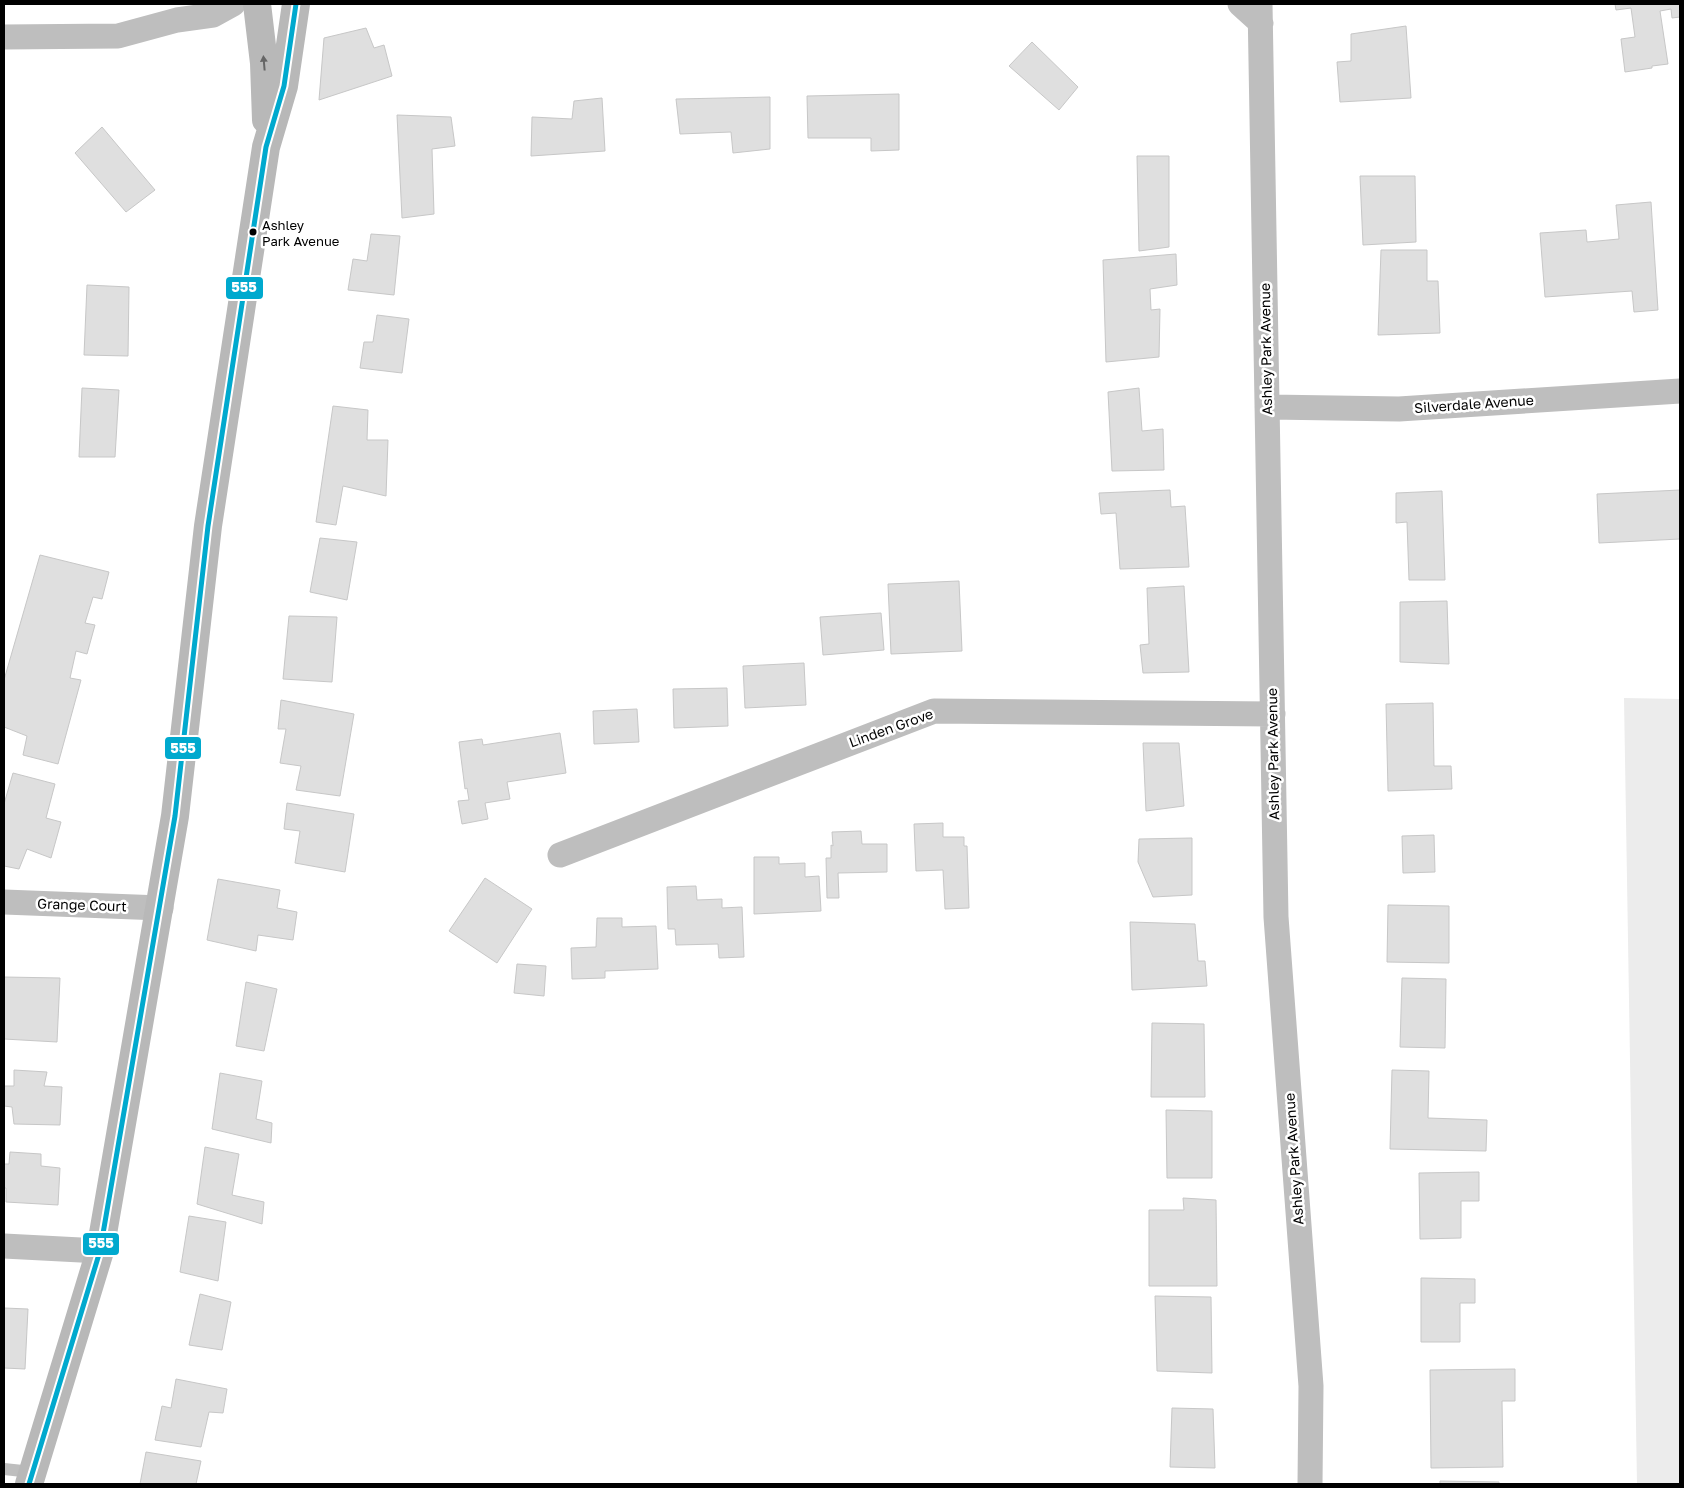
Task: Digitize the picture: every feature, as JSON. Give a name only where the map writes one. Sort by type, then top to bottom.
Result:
[{"type":"main road","points":[[266,147],[264,72],[257,4],[272,6],[282,4]]},
{"type":"main road","points":[[31,1478],[100,1251],[176,816],[208,526],[266,147],[284,86],[296,4]]},
{"type":"street","points":[[4,37],[118,36],[185,12],[213,15],[233,4]]},
{"type":"street","name":"Ashley Park Avenue","points":[[1240,4],[1260,14],[1276,918],[1311,1386],[1310,1484]]},
{"type":"street","name":"Silverdale Avenue","points":[[1267,406],[1399,409],[1680,391]]},
{"type":"street","name":"Linden Grove","points":[[560,855],[934,711],[1273,714]]},
{"type":"street","name":"Grange Court","points":[[4,902],[161,908]]},
{"type":"street","points":[[4,1246],[100,1251]]},
{"type":"lane","points":[[4,1469],[31,1478]]},
{"type":"shaded area","points":[[1624,698],[1680,699],[1680,1484],[1637,1484]]},
{"type":"building","points":[[1615,4],[1680,4],[1680,17],[1672,18],[1671,9],[1660,11],[1668,64],[1625,72],[1621,39],[1635,37],[1631,8],[1616,10]]},
{"type":"building","points":[[1406,26],[1411,98],[1340,102],[1337,62],[1351,61],[1351,34]]},
{"type":"building","points":[[366,28],[374,48],[384,45],[392,76],[319,100],[324,38]]},
{"type":"building","points":[[1032,42],[1078,87],[1059,110],[1009,66]]},
{"type":"building","points":[[899,94],[899,150],[871,151],[871,138],[808,138],[807,96]]},
{"type":"building","points":[[770,97],[770,149],[733,153],[731,132],[680,134],[676,99]]},
{"type":"building","points":[[602,98],[605,151],[531,156],[532,117],[572,119],[574,101]]},
{"type":"building","points":[[397,115],[451,117],[455,146],[432,149],[434,214],[402,218]]},
{"type":"building","points":[[102,127],[155,190],[126,212],[75,153]]},
{"type":"building","points":[[1137,156],[1169,156],[1169,247],[1139,251]]},
{"type":"building","points":[[1360,176],[1415,176],[1416,242],[1363,245]]},
{"type":"building","points":[[1651,202],[1658,310],[1634,312],[1632,291],[1545,297],[1540,233],[1586,230],[1587,242],[1619,239],[1616,205]]},
{"type":"building","points":[[371,234],[400,236],[394,295],[348,290],[353,259],[367,261]]},
{"type":"building","points":[[1381,250],[1427,250],[1427,281],[1438,281],[1440,333],[1378,335]]},
{"type":"building","points":[[1176,254],[1177,285],[1150,289],[1151,310],[1160,309],[1159,357],[1106,362],[1103,260]]},
{"type":"building","points":[[87,285],[129,287],[128,356],[84,355]]},
{"type":"building","points":[[377,315],[409,319],[402,373],[360,368],[364,342],[373,342]]},
{"type":"building","points":[[82,388],[119,390],[115,457],[79,457]]},
{"type":"building","points":[[1139,388],[1142,431],[1163,429],[1164,470],[1112,471],[1108,392]]},
{"type":"building","points":[[333,406],[368,410],[367,440],[388,440],[386,496],[343,486],[336,525],[316,522]]},
{"type":"building","points":[[1170,490],[1171,507],[1185,506],[1189,567],[1120,569],[1116,513],[1101,514],[1099,493]]},
{"type":"building","points":[[1680,490],[1680,539],[1599,543],[1597,494]]},
{"type":"building","points":[[1442,491],[1445,580],[1409,580],[1407,522],[1396,523],[1396,493]]},
{"type":"building","points":[[320,538],[357,542],[347,600],[310,592]]},
{"type":"building","points":[[40,555],[109,572],[102,599],[93,597],[85,623],[95,625],[87,654],[76,651],[70,678],[81,680],[58,764],[23,755],[27,736],[4,727],[4,680]]},
{"type":"building","points":[[959,581],[962,651],[891,654],[888,584]]},
{"type":"building","points":[[1184,586],[1189,672],[1143,673],[1140,645],[1149,644],[1147,588]]},
{"type":"building","points":[[1447,601],[1449,664],[1400,662],[1400,602]]},
{"type":"building","points":[[881,613],[884,650],[823,655],[820,617]]},
{"type":"building","points":[[289,616],[337,617],[332,682],[283,679]]},
{"type":"building","points":[[804,663],[806,705],[745,708],[743,666]]},
{"type":"building","points":[[727,688],[728,726],[674,728],[673,689]]},
{"type":"building","points":[[281,700],[354,714],[340,796],[296,790],[301,766],[280,763],[286,729],[278,729]]},
{"type":"building","points":[[1433,703],[1434,766],[1451,766],[1452,789],[1388,791],[1386,704]]},
{"type":"building","points":[[637,709],[639,742],[594,744],[593,711]]},
{"type":"building","points":[[560,733],[566,773],[507,782],[510,799],[485,803],[488,819],[462,824],[458,801],[469,800],[467,788],[465,789],[459,742],[482,739],[483,745]]},
{"type":"building","points":[[1143,743],[1179,743],[1184,806],[1146,811]]},
{"type":"building","points":[[13,773],[55,784],[46,818],[61,822],[51,858],[27,849],[19,869],[4,866],[4,804]]},
{"type":"building","points":[[287,803],[354,814],[345,872],[295,863],[300,831],[284,829]]},
{"type":"building","points":[[943,823],[943,837],[964,837],[964,846],[967,846],[969,908],[945,909],[943,870],[916,871],[914,824]]},
{"type":"building","points":[[861,831],[862,844],[887,844],[887,872],[838,873],[839,898],[827,898],[826,858],[831,858],[831,845],[833,846],[832,832]]},
{"type":"building","points":[[1434,835],[1435,872],[1403,873],[1402,836]]},
{"type":"building","points":[[1192,838],[1192,895],[1153,897],[1138,862],[1139,839]]},
{"type":"building","points":[[754,857],[779,857],[779,864],[805,863],[805,877],[819,876],[821,911],[754,914]]},
{"type":"building","points":[[485,878],[532,909],[497,963],[449,931]]},
{"type":"building","points":[[218,879],[280,890],[277,908],[297,912],[293,940],[258,935],[256,951],[207,940]]},
{"type":"building","points":[[696,886],[697,900],[722,899],[722,908],[742,907],[744,957],[719,958],[718,944],[676,945],[675,929],[668,929],[667,887]]},
{"type":"building","points":[[1388,905],[1449,906],[1449,963],[1387,962]]},
{"type":"building","points":[[597,918],[622,918],[622,927],[656,926],[658,969],[605,971],[605,978],[572,979],[571,948],[596,947]]},
{"type":"building","points":[[1130,922],[1195,924],[1198,961],[1205,961],[1207,986],[1132,990]]},
{"type":"building","points":[[517,964],[546,966],[544,996],[514,993]]},
{"type":"building","points":[[4,977],[60,978],[57,1042],[4,1039]]},
{"type":"building","points":[[1402,978],[1446,979],[1445,1048],[1400,1047]]},
{"type":"building","points":[[246,982],[277,989],[264,1051],[236,1046]]},
{"type":"building","points":[[1152,1023],[1204,1024],[1205,1097],[1151,1097]]},
{"type":"building","points":[[14,1070],[47,1072],[44,1086],[62,1087],[60,1125],[14,1124],[12,1107],[4,1106],[4,1086],[14,1086]]},
{"type":"building","points":[[1392,1070],[1429,1071],[1428,1118],[1487,1120],[1486,1151],[1390,1149]]},
{"type":"building","points":[[220,1073],[262,1081],[256,1119],[272,1123],[271,1143],[212,1129]]},
{"type":"building","points":[[1166,1110],[1212,1111],[1212,1178],[1167,1178]]},
{"type":"building","points":[[205,1147],[239,1154],[232,1195],[264,1202],[262,1224],[197,1204]]},
{"type":"building","points":[[10,1152],[41,1154],[41,1166],[60,1168],[58,1205],[6,1202],[4,1164],[9,1164]]},
{"type":"building","points":[[1479,1172],[1479,1201],[1461,1201],[1461,1238],[1420,1239],[1419,1173]]},
{"type":"building","points":[[1183,1198],[1216,1200],[1217,1286],[1149,1286],[1149,1210],[1184,1210]]},
{"type":"building","points":[[189,1216],[226,1222],[218,1281],[180,1272]]},
{"type":"building","points":[[1421,1278],[1475,1279],[1475,1303],[1460,1303],[1460,1342],[1421,1342]]},
{"type":"building","points":[[200,1294],[231,1302],[222,1350],[189,1345]]},
{"type":"building","points":[[1155,1296],[1211,1297],[1212,1373],[1157,1371]]},
{"type":"building","points":[[4,1308],[28,1309],[25,1369],[4,1368]]},
{"type":"building","points":[[1515,1369],[1515,1401],[1502,1401],[1503,1467],[1431,1468],[1430,1370]]},
{"type":"building","points":[[176,1379],[227,1389],[223,1413],[209,1412],[201,1447],[155,1440],[162,1406],[171,1408]]},
{"type":"building","points":[[1172,1408],[1213,1409],[1215,1468],[1170,1467]]},
{"type":"building","points":[[146,1452],[201,1461],[196,1484],[140,1484]]},
{"type":"building","points":[[1440,1481],[1499,1482],[1499,1484],[1440,1484]]},
{"type":"transit line","name":"555","points":[[29,1484],[100,1251],[175,816],[208,526],[266,147],[284,86],[296,4]]},
{"type":"place","name":"Ashley Park Avenue","points":[[253,232]]}]
